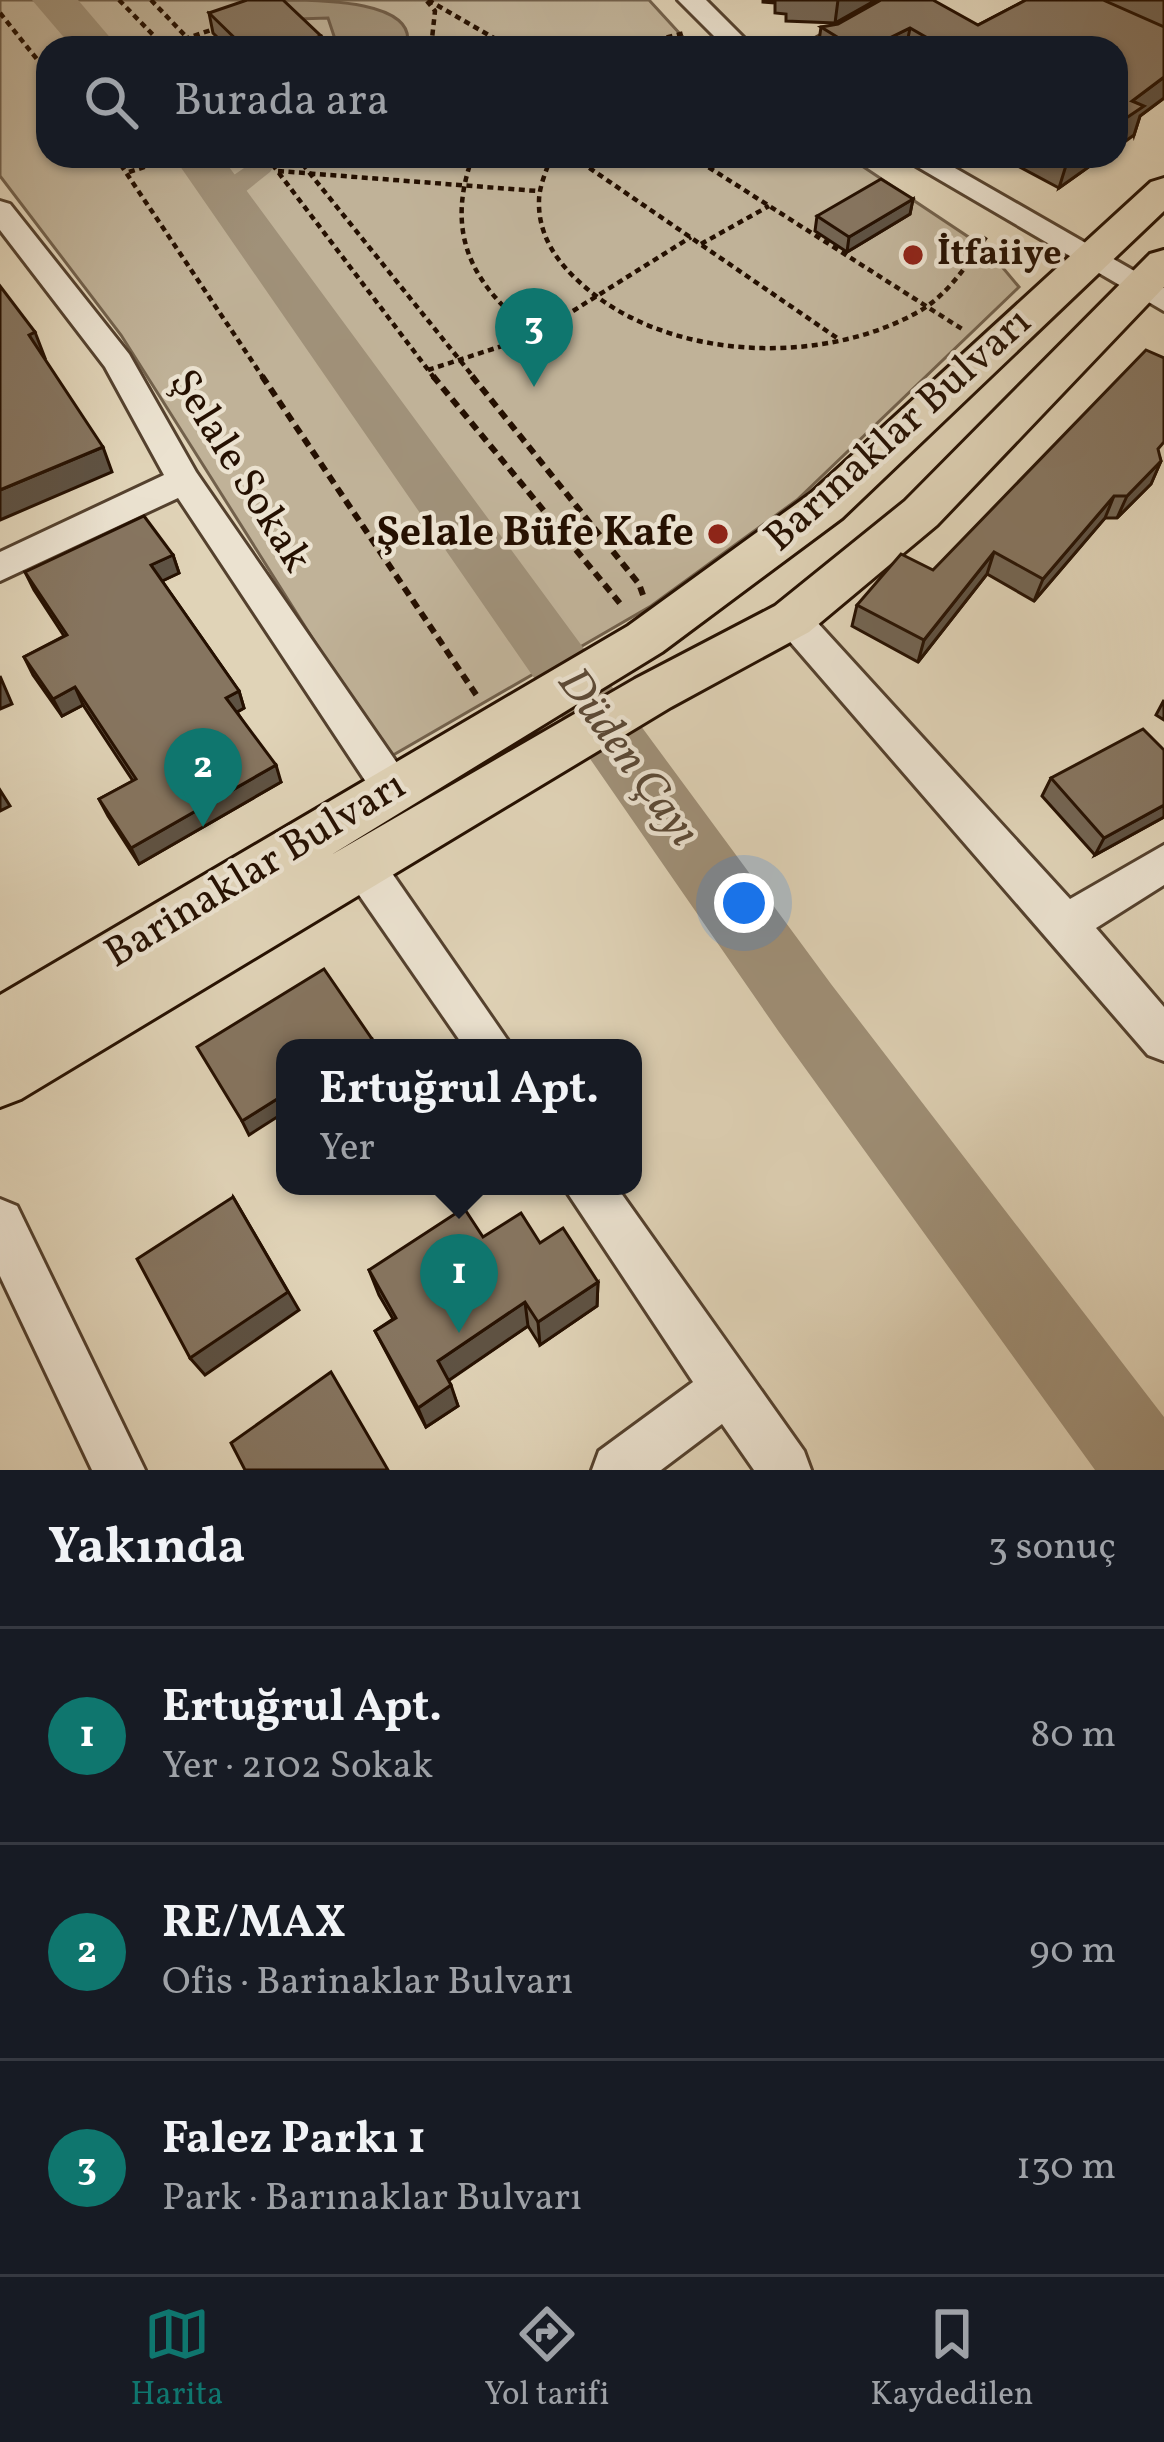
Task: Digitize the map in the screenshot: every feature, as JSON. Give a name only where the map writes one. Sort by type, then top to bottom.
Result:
[{"type":"main road","name":"Barınaklar Bulvarı","points":[[639,653],[792,619],[921,512],[1134,277],[1164,190]]},
{"type":"main road","name":"Barınaklar Bulvarı","points":[[639,653],[826,506],[996,350],[1134,277]]},
{"type":"main road","points":[[0,1079],[363,866],[518,735],[639,653]]},
{"type":"main road","name":"Barinaklar Bulvarı","points":[[0,1026],[392,788],[518,735]]},
{"type":"street","points":[[692,0],[729,36]]},
{"type":"street","points":[[835,36],[905,0]]},
{"type":"street","points":[[935,168],[1134,277]]},
{"type":"street","name":"Şelale Sokak","points":[[4,224],[118,362],[184,479],[392,788]]},
{"type":"street","points":[[0,567],[184,479]]},
{"type":"street","points":[[792,619],[1164,1040]]},
{"type":"street","points":[[1066,924],[1164,863]]},
{"type":"street","points":[[363,866],[485,1039]]},
{"type":"street","points":[[593,1195],[785,1470]]},
{"type":"street","points":[[0,1223],[119,1470]]},
{"type":"street","points":[[617,1470],[728,1388]]},
{"type":"path","points":[[119,0],[153,36]]},
{"type":"path","points":[[151,0],[186,36]]},
{"type":"path","points":[[427,0],[435,11],[432,36]]},
{"type":"path","points":[[427,0],[490,36]]},
{"type":"path","points":[[0,14],[36,58]]},
{"type":"path","points":[[194,36],[230,23]]},
{"type":"path","points":[[669,36],[683,32]]},
{"type":"path","points":[[125,168],[518,735]]},
{"type":"path","points":[[128,172],[140,168]]},
{"type":"path","points":[[276,168],[537,191]]},
{"type":"path","points":[[276,168],[639,653]]},
{"type":"path","points":[[307,168],[639,584],[646,603],[639,653]]},
{"type":"path","points":[[467,168],[458,184],[460,238],[485,289],[533,336],[564,354]]},
{"type":"path","points":[[546,168],[537,191],[539,226],[557,262],[596,297],[636,320],[693,338],[755,347],[840,340],[874,332],[926,306],[957,280],[986,237]]},
{"type":"path","points":[[589,168],[840,340]]},
{"type":"path","points":[[710,168],[996,350]]},
{"type":"path","points":[[701,244],[770,206]]},
{"type":"path","points":[[428,370],[533,336],[691,238]]},
{"type":"shaded area","points":[[0,0],[649,0],[682,36],[36,36],[36,168],[865,168],[988,250],[1019,287],[797,500],[651,606],[388,758],[121,335],[0,176]]},
{"type":"shaded area","points":[[281,0],[364,6],[399,20],[407,36],[334,36],[328,18],[297,19]]},
{"type":"building","points":[[247,0],[283,0],[321,36],[233,36],[209,13]]},
{"type":"building","points":[[881,0],[933,0],[978,25],[1026,0],[1103,0],[1164,27],[1164,77],[1132,101],[1144,106],[1128,117],[1128,36],[924,36],[910,28],[894,36],[836,36],[821,27],[838,24]]},
{"type":"building","points":[[881,179],[913,199],[849,237],[817,216]]},
{"type":"building","points":[[0,286],[35,332],[29,335],[103,447],[0,490]]},
{"type":"building","points":[[1146,350],[1164,358],[1161,461],[1127,496],[1114,496],[1043,579],[994,552],[924,640],[857,605],[901,554],[933,570]]},
{"type":"building","points":[[144,516],[173,555],[151,565],[239,691],[226,698],[276,765],[131,848],[99,799],[136,779],[75,687],[53,699],[24,657],[67,635],[25,572]]},
{"type":"building","points":[[1143,729],[1164,750],[1164,805],[1104,838],[1051,778]]},
{"type":"building","points":[[324,969],[372,1039],[276,1039],[276,1100],[242,1121],[197,1047]]},
{"type":"building","points":[[233,1197],[288,1292],[190,1358],[137,1259]]},
{"type":"building","points":[[464,1208],[483,1237],[521,1213],[540,1243],[563,1228],[598,1282],[538,1322],[525,1302],[438,1361],[451,1385],[418,1408],[375,1331],[396,1318],[369,1270]]},
{"type":"building","points":[[331,1372],[388,1470],[245,1470],[231,1443]]},
{"type":"waterway","name":"Düden Çayı","points":[[54,0],[86,36]]},
{"type":"waterway","name":"Düden Çayı","points":[[206,168],[805,1008],[1149,1470]]},
{"type":"waterway","points":[[225,194],[258,168]]},
{"type":"place","name":"İtfaiiye","points":[[913,255]]},
{"type":"place","name":"Falez Parkı 1","points":[[534,387]]},
{"type":"place","name":"Şelale Büfe Kafe","points":[[718,534]]},
{"type":"place","name":"RE/MAX","points":[[203,827]]},
{"type":"place","name":"Ertuğrul Apt.","points":[[459,1333]]}]
